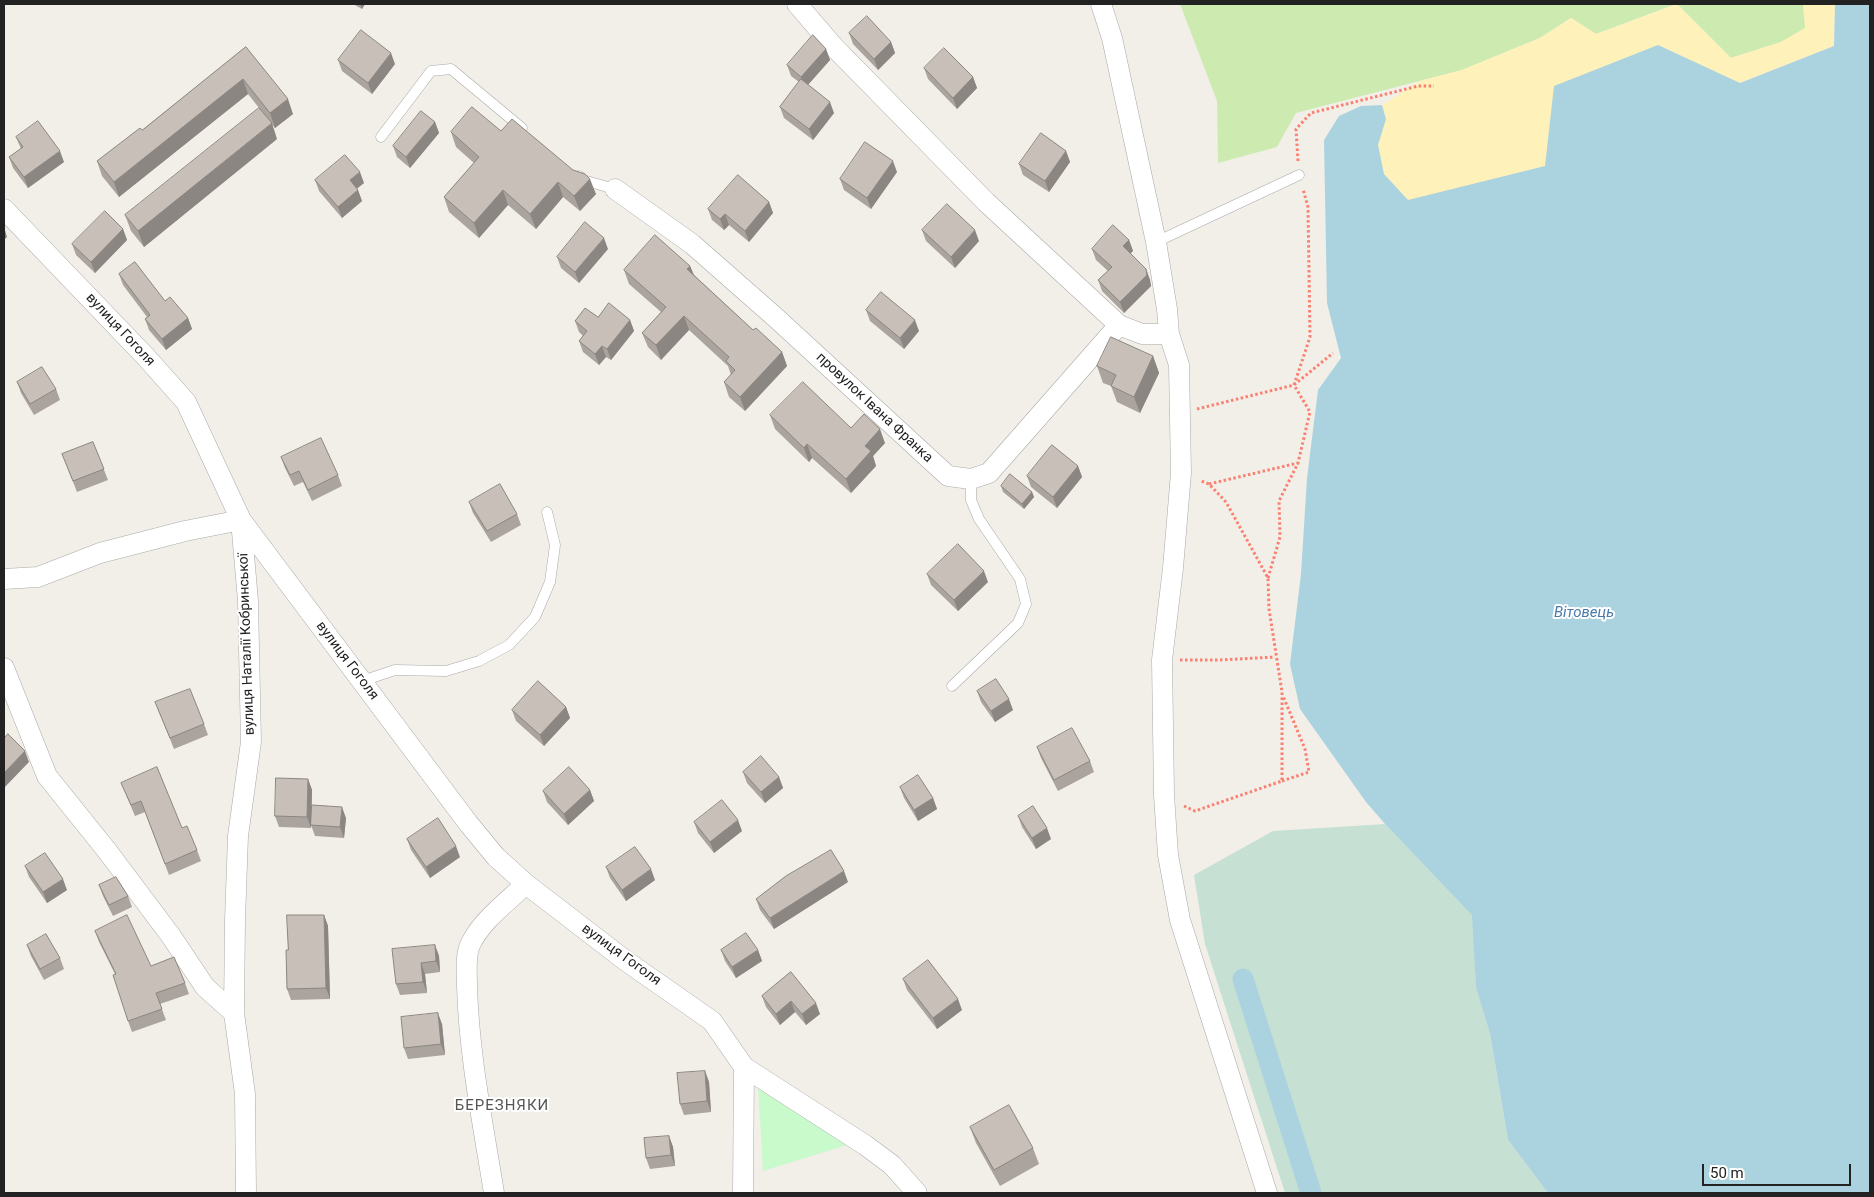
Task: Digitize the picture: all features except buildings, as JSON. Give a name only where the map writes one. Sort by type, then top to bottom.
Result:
[{"type":"street","points":[[797,4],[834,47],[986,202],[1119,324],[1142,334],[1169,334]]},
{"type":"street","points":[[1101,4],[1112,38],[1156,242],[1167,309],[1169,334],[1179,365],[1181,473],[1173,568],[1162,660],[1164,795],[1168,855],[1180,920],[1267,1193]]},
{"type":"street","name":"провулок Івана Франка","points":[[615,189],[692,244],[762,304],[948,476],[971,479]]},
{"type":"street","name":"вулиця Гоголя","points":[[4,209],[145,356],[186,402],[241,520],[468,823],[496,856],[526,884],[626,961],[712,1021],[744,1067],[866,1145],[892,1165],[917,1193]]},
{"type":"street","points":[[971,479],[989,473],[1119,324]]},
{"type":"street","points":[[4,579],[38,577],[100,553],[185,531],[241,520]]},
{"type":"street","name":"вулиця Наталії Кобринської","points":[[241,520],[248,601],[251,742],[238,836],[234,1013],[245,1094],[246,1193]]},
{"type":"street","points":[[4,668],[47,776],[120,867],[171,936],[205,987],[234,1013]]},
{"type":"street","points":[[494,1193],[473,1060],[468,1011],[467,964],[469,948],[473,938],[484,924],[526,884]]},
{"type":"street","points":[[743,1193],[744,1067]]},
{"type":"lane","points":[[382,136],[431,71],[451,69],[532,136]]},
{"type":"lane","points":[[569,167],[584,180],[615,189]]},
{"type":"lane","points":[[1156,242],[1299,175]]},
{"type":"lane","points":[[952,686],[1018,623],[1026,604],[1020,579],[978,519],[971,500],[971,479]]},
{"type":"lane","points":[[362,681],[395,670],[446,672],[479,661],[508,645],[536,617],[550,582],[555,546],[547,512]]},
{"type":"path","points":[[1164,795],[1194,811],[1309,772],[1305,749],[1282,692],[1269,610],[1268,578],[1280,537],[1279,501],[1298,462],[1310,412],[1294,385],[1310,337],[1308,207],[1299,175],[1296,129],[1311,113],[1418,86],[1434,86]]},
{"type":"path","points":[[1180,413],[1294,385],[1333,353]]},
{"type":"path","points":[[1208,484],[1298,462]]},
{"type":"path","points":[[1181,473],[1208,484],[1226,502],[1268,578]]},
{"type":"path","points":[[1162,660],[1220,660],[1275,657]]},
{"type":"path","points":[[1282,692],[1282,781]]},
{"type":"green space","points":[[1180,4],[1676,4],[1596,34],[1571,18],[1540,38],[1462,70],[1296,113],[1277,147],[1218,163],[1217,101]]},
{"type":"green space","points":[[1677,4],[1803,4],[1806,28],[1781,42],[1731,58]]},
{"type":"green space","points":[[1385,824],[1473,915],[1476,988],[1490,1034],[1508,1140],[1548,1193],[1285,1193],[1205,944],[1194,875],[1273,831]]},
{"type":"green space","points":[[758,1087],[847,1145],[763,1171]]},
{"type":"sand","points":[[1677,4],[1731,58],[1781,42],[1805,28],[1803,4],[1835,4],[1834,46],[1739,83],[1658,45],[1546,166],[1408,201],[1384,174],[1378,145],[1386,119],[1382,105],[1420,81],[1462,70],[1540,38],[1571,18],[1596,34]]},
{"type":"water","name":"Вітовець","points":[[1835,4],[1870,4],[1870,1193],[1548,1193],[1508,1140],[1490,1034],[1476,988],[1472,915],[1366,802],[1300,709],[1290,664],[1301,574],[1307,478],[1318,390],[1341,358],[1327,303],[1324,140],[1339,116],[1361,106],[1382,105],[1386,119],[1378,145],[1384,174],[1408,200],[1545,166],[1554,86],[1658,45],[1740,83],[1834,46]]},
{"type":"waterway","points":[[1243,979],[1311,1193]]},
{"type":"district","name":"БЕРЕЗНЯКИ","points":[[502,1106]]}]
